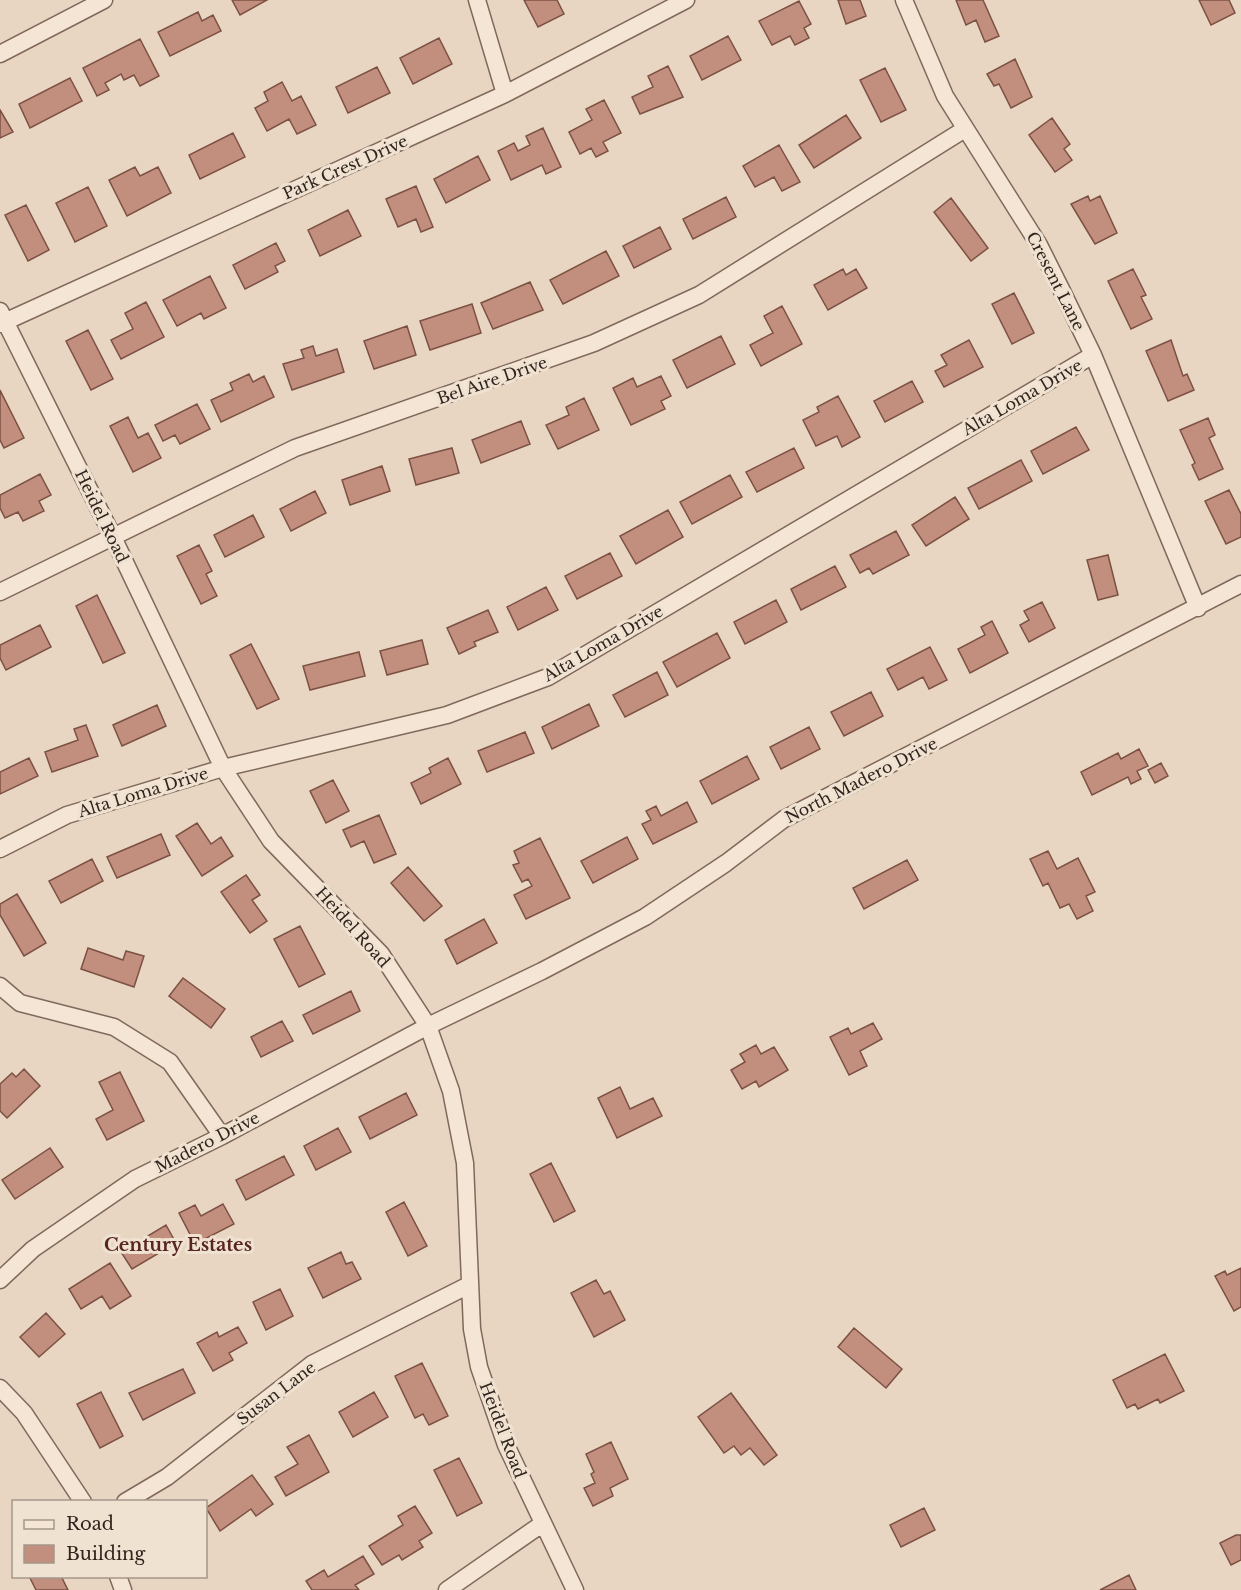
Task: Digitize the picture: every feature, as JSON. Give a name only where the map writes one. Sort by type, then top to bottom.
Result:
[{"type":"street","points":[[0,54],[104,0]]},
{"type":"street","points":[[477,0],[505,94]]},
{"type":"street","name":"Park Crest Drive","points":[[2,319],[505,94],[686,0]]},
{"type":"street","name":"Cresent Lane","points":[[904,0],[945,96],[1039,245],[1093,355],[1198,608]]},
{"type":"street","name":"Bel Aire Drive","points":[[0,592],[295,447],[594,343],[699,295],[965,129]]},
{"type":"street","name":"Heidel Road","points":[[2,319],[112,535],[223,768],[271,841],[381,954],[428,1026],[451,1091],[465,1163],[469,1285],[476,1350],[490,1405],[542,1524],[575,1590]]},
{"type":"street","name":"Alta Loma Drive","points":[[0,849],[67,815],[223,768],[447,716],[548,677],[1093,355]]},
{"type":"street","name":"North Madero Drive","points":[[428,1026],[542,971],[645,917],[726,863],[784,819],[1241,584]]},
{"type":"street","points":[[0,986],[20,1003],[114,1028],[170,1062],[222,1136]]},
{"type":"street","name":"Madero Drive","points":[[0,1280],[33,1249],[135,1179],[222,1136],[428,1026]]},
{"type":"street","name":"Susan Lane","points":[[128,1500],[167,1477],[312,1364],[469,1285]]},
{"type":"street","points":[[0,1388],[24,1413],[82,1500]]},
{"type":"street","points":[[447,1590],[542,1524]]},
{"type":"building","points":[[232,0],[267,0],[240,15]]},
{"type":"building","points":[[524,0],[557,0],[564,14],[538,27]]},
{"type":"building","points":[[838,0],[860,0],[866,16],[846,24]]},
{"type":"building","points":[[956,0],[983,0],[999,36],[985,42],[976,20],[966,25]]},
{"type":"building","points":[[1199,0],[1229,0],[1235,13],[1211,25]]},
{"type":"building","points":[[799,1],[811,24],[804,28],[809,38],[795,45],[790,36],[772,45],[759,21]]},
{"type":"building","points":[[198,12],[202,21],[213,15],[221,31],[170,56],[158,32]]},
{"type":"building","points":[[728,36],[741,60],[702,80],[690,56]]},
{"type":"building","points":[[439,38],[452,64],[413,84],[400,58]]},
{"type":"building","points":[[140,39],[159,76],[140,86],[134,75],[124,80],[121,74],[105,83],[109,90],[97,96],[83,68]]},
{"type":"building","points":[[1015,59],[1032,97],[1011,108],[999,84],[994,86],[987,74]]},
{"type":"building","points":[[668,66],[683,97],[640,114],[632,97],[653,87],[648,76]]},
{"type":"building","points":[[377,67],[390,93],[348,113],[336,87]]},
{"type":"building","points":[[885,68],[906,110],[881,122],[860,80]]},
{"type":"building","points":[[70,78],[82,101],[30,128],[19,104]]},
{"type":"building","points":[[282,82],[292,101],[301,96],[316,125],[297,134],[289,119],[267,131],[255,108],[268,101],[264,92]]},
{"type":"building","points":[[604,100],[621,133],[603,142],[608,151],[596,157],[591,148],[580,154],[569,132],[592,120],[586,109]]},
{"type":"building","points":[[0,110],[13,132],[0,138]]},
{"type":"building","points":[[846,115],[861,138],[814,168],[799,145]]},
{"type":"building","points":[[1052,118],[1070,144],[1064,149],[1072,160],[1055,172],[1029,135]]},
{"type":"building","points":[[543,128],[561,167],[546,174],[542,165],[511,180],[498,151],[514,143],[518,151],[530,145],[526,136]]},
{"type":"building","points":[[233,133],[245,157],[200,179],[189,155]]},
{"type":"building","points":[[779,145],[800,182],[782,191],[774,177],[755,187],[743,166]]},
{"type":"building","points":[[478,156],[490,180],[446,203],[434,179]]},
{"type":"building","points":[[135,167],[140,176],[158,167],[171,193],[127,216],[109,180]]},
{"type":"building","points":[[416,186],[433,227],[421,232],[416,219],[398,227],[386,199]]},
{"type":"building","points":[[88,187],[107,226],[75,242],[56,203]]},
{"type":"building","points":[[1088,196],[1090,201],[1100,196],[1117,233],[1095,244],[1071,204]]},
{"type":"building","points":[[726,197],[736,217],[693,239],[683,219]]},
{"type":"building","points":[[951,198],[988,248],[971,261],[934,212]]},
{"type":"building","points":[[26,205],[49,250],[28,261],[5,215]]},
{"type":"building","points":[[348,210],[361,236],[320,256],[308,230]]},
{"type":"building","points":[[660,227],[671,249],[634,268],[623,246]]},
{"type":"building","points":[[276,243],[285,261],[275,266],[278,272],[245,289],[233,265]]},
{"type":"building","points":[[606,251],[619,276],[563,304],[550,280]]},
{"type":"building","points":[[843,269],[846,275],[856,269],[867,288],[828,310],[814,285]]},
{"type":"building","points":[[1133,269],[1146,295],[1141,297],[1152,319],[1131,329],[1108,281]]},
{"type":"building","points":[[210,276],[226,308],[204,319],[201,313],[177,326],[163,300]]},
{"type":"building","points":[[530,282],[543,310],[493,329],[481,303]]},
{"type":"building","points":[[1014,293],[1034,333],[1012,344],[992,304]]},
{"type":"building","points":[[146,302],[164,337],[121,359],[111,340],[133,329],[125,313]]},
{"type":"building","points":[[472,304],[481,333],[430,350],[420,321]]},
{"type":"building","points":[[782,306],[802,344],[761,366],[750,345],[773,333],[764,316]]},
{"type":"building","points":[[407,326],[416,355],[374,369],[364,341]]},
{"type":"building","points":[[88,330],[113,379],[91,390],[66,341]]},
{"type":"building","points":[[721,336],[735,364],[687,388],[673,360]]},
{"type":"building","points":[[969,340],[983,367],[944,387],[935,371],[947,365],[941,355]]},
{"type":"building","points":[[1171,340],[1183,376],[1187,374],[1194,390],[1168,401],[1146,351]]},
{"type":"building","points":[[313,346],[316,356],[337,349],[344,372],[292,390],[283,364],[304,358],[301,350]]},
{"type":"building","points":[[249,374],[253,382],[264,376],[274,397],[221,422],[211,400],[233,390],[230,383]]},
{"type":"building","points":[[661,376],[671,396],[661,401],[665,409],[631,425],[613,388],[633,378],[637,387]]},
{"type":"building","points":[[912,381],[923,402],[885,422],[874,401]]},
{"type":"building","points":[[0,390],[24,438],[4,448],[0,440]]},
{"type":"building","points":[[838,396],[860,437],[842,447],[837,436],[816,446],[803,420],[819,412],[817,407]]},
{"type":"building","points":[[584,398],[599,430],[558,449],[546,425],[569,415],[566,407]]},
{"type":"building","points":[[197,404],[210,429],[180,444],[175,435],[163,441],[155,425]]},
{"type":"building","points":[[128,417],[138,438],[148,433],[161,458],[133,472],[110,426]]},
{"type":"building","points":[[1208,418],[1215,435],[1209,438],[1223,469],[1199,480],[1192,465],[1195,463],[1180,430]]},
{"type":"building","points":[[521,421],[530,444],[481,463],[472,440]]},
{"type":"building","points":[[1076,427],[1089,450],[1043,474],[1031,451]]},
{"type":"building","points":[[452,448],[459,473],[416,485],[409,459]]},
{"type":"building","points":[[794,448],[804,468],[757,492],[746,472]]},
{"type":"building","points":[[1021,460],[1032,481],[979,509],[968,488]]},
{"type":"building","points":[[382,466],[390,491],[350,505],[342,480]]},
{"type":"building","points":[[40,474],[51,495],[39,501],[44,511],[23,521],[18,512],[5,518],[0,508],[0,495]]},
{"type":"building","points":[[730,475],[742,497],[692,524],[680,502]]},
{"type":"building","points":[[1229,490],[1241,514],[1241,537],[1226,544],[1205,501]]},
{"type":"building","points":[[315,491],[326,513],[291,531],[280,509]]},
{"type":"building","points":[[955,497],[969,519],[926,546],[912,525]]},
{"type":"building","points":[[668,510],[683,537],[636,564],[620,536]]},
{"type":"building","points":[[253,515],[264,537],[225,557],[214,535]]},
{"type":"building","points":[[896,531],[909,555],[873,574],[869,568],[860,573],[850,555]]},
{"type":"building","points":[[199,545],[212,571],[206,574],[217,596],[201,604],[177,556]]},
{"type":"building","points":[[610,553],[622,576],[577,599],[565,576]]},
{"type":"building","points":[[1108,555],[1118,595],[1098,600],[1087,560]]},
{"type":"building","points":[[835,566],[846,587],[801,610],[791,589]]},
{"type":"building","points":[[546,587],[558,610],[518,630],[507,607]]},
{"type":"building","points":[[97,595],[125,653],[103,663],[76,606]]},
{"type":"building","points":[[776,600],[787,622],[745,644],[734,622]]},
{"type":"building","points":[[1042,602],[1055,628],[1029,642],[1020,625],[1029,620],[1024,611]]},
{"type":"building","points":[[488,610],[498,632],[474,642],[476,646],[459,654],[447,628]]},
{"type":"building","points":[[992,621],[1008,653],[970,673],[958,649],[985,635],[981,627]]},
{"type":"building","points":[[40,625],[51,647],[6,670],[0,658],[0,645]]},
{"type":"building","points":[[717,633],[730,658],[677,687],[663,662]]},
{"type":"building","points":[[422,640],[428,664],[387,675],[380,651]]},
{"type":"building","points":[[251,644],[279,699],[257,709],[230,655]]},
{"type":"building","points":[[930,647],[947,680],[929,689],[923,677],[898,690],[887,669]]},
{"type":"building","points":[[359,652],[365,676],[310,690],[303,666]]},
{"type":"building","points":[[657,672],[668,695],[625,717],[613,695]]},
{"type":"building","points":[[871,692],[883,716],[844,736],[831,712]]},
{"type":"building","points":[[589,704],[599,726],[552,749],[542,727]]},
{"type":"building","points":[[157,705],[166,726],[122,746],[113,725]]},
{"type":"building","points":[[86,725],[98,756],[52,772],[45,752],[78,740],[74,729]]},
{"type":"building","points":[[809,727],[820,749],[781,769],[770,747]]},
{"type":"building","points":[[525,732],[534,753],[487,772],[478,751]]},
{"type":"building","points":[[1139,749],[1148,766],[1137,771],[1141,779],[1131,784],[1128,777],[1092,795],[1081,772],[1118,753],[1121,759]]},
{"type":"building","points":[[747,756],[759,779],[712,804],[700,781]]},
{"type":"building","points":[[29,758],[38,776],[0,794],[0,772]]},
{"type":"building","points":[[448,758],[461,784],[421,804],[411,783],[431,773],[429,768]]},
{"type":"building","points":[[1161,763],[1168,776],[1155,783],[1148,770]]},
{"type":"building","points":[[333,780],[349,811],[326,823],[310,791]]},
{"type":"building","points":[[687,802],[697,822],[653,844],[642,824],[651,820],[646,811],[656,806],[661,816]]},
{"type":"building","points":[[379,815],[396,854],[374,863],[364,841],[351,847],[343,830]]},
{"type":"building","points":[[197,823],[211,844],[221,837],[233,856],[202,876],[176,836]]},
{"type":"building","points":[[161,834],[170,855],[117,878],[107,857]]},
{"type":"building","points":[[627,837],[638,859],[593,883],[581,861]]},
{"type":"building","points":[[540,838],[570,898],[526,919],[514,895],[532,886],[528,879],[522,882],[513,865],[519,863],[514,851]]},
{"type":"building","points":[[1048,851],[1057,869],[1078,858],[1095,892],[1086,896],[1093,911],[1077,919],[1069,904],[1060,908],[1048,883],[1043,886],[1030,859]]},
{"type":"building","points":[[92,859],[103,881],[61,903],[49,881]]},
{"type":"building","points":[[907,860],[918,880],[864,909],[853,888]]},
{"type":"building","points":[[408,867],[442,906],[424,921],[391,883]]},
{"type":"building","points":[[246,875],[260,895],[252,900],[267,921],[250,933],[221,892]]},
{"type":"building","points":[[17,894],[46,943],[24,956],[0,915],[0,904]]},
{"type":"building","points":[[484,919],[497,943],[457,964],[445,940]]},
{"type":"building","points":[[300,926],[325,974],[299,987],[274,939]]},
{"type":"building","points":[[88,948],[123,960],[126,951],[144,956],[134,987],[81,969]]},
{"type":"building","points":[[183,978],[225,1009],[211,1028],[169,996]]},
{"type":"building","points":[[351,991],[360,1011],[313,1034],[303,1015]]},
{"type":"building","points":[[282,1021],[293,1041],[261,1057],[251,1037]]},
{"type":"building","points":[[873,1023],[882,1039],[860,1051],[867,1066],[849,1075],[830,1037],[848,1028],[851,1034]]},
{"type":"building","points":[[756,1045],[761,1054],[774,1047],[788,1070],[759,1087],[756,1081],[742,1089],[731,1070],[745,1062],[740,1054]]},
{"type":"building","points":[[24,1069],[40,1086],[7,1118],[0,1111],[0,1084],[12,1073],[16,1077]]},
{"type":"building","points":[[120,1072],[144,1121],[107,1140],[96,1119],[113,1110],[99,1082]]},
{"type":"building","points":[[620,1087],[630,1109],[653,1098],[662,1116],[617,1138],[598,1098]]},
{"type":"building","points":[[406,1093],[417,1115],[370,1139],[359,1117]]},
{"type":"building","points":[[338,1128],[351,1152],[316,1170],[304,1146]]},
{"type":"building","points":[[50,1148],[63,1167],[15,1199],[2,1180]]},
{"type":"building","points":[[284,1156],[294,1175],[246,1200],[236,1180]]},
{"type":"building","points":[[551,1163],[575,1211],[554,1222],[530,1174]]},
{"type":"building","points":[[404,1202],[427,1246],[408,1256],[386,1212]]},
{"type":"building","points":[[223,1204],[234,1224],[195,1244],[179,1213],[195,1205],[201,1216]]},
{"type":"building","points":[[166,1225],[176,1243],[132,1269],[121,1252]]},
{"type":"building","points":[[341,1252],[346,1264],[352,1262],[361,1279],[323,1298],[308,1268]]},
{"type":"building","points":[[110,1263],[131,1296],[110,1309],[102,1296],[81,1309],[69,1289]]},
{"type":"building","points":[[1241,1268],[1241,1307],[1234,1311],[1215,1276],[1225,1271],[1227,1275]]},
{"type":"building","points":[[596,1280],[604,1294],[610,1291],[625,1320],[594,1337],[571,1293]]},
{"type":"building","points":[[280,1289],[293,1316],[266,1330],[253,1302]]},
{"type":"building","points":[[46,1313],[65,1334],[39,1357],[20,1337]]},
{"type":"building","points":[[238,1327],[247,1343],[229,1353],[233,1360],[213,1371],[197,1343],[217,1332],[219,1337]]},
{"type":"building","points":[[854,1328],[902,1369],[886,1388],[838,1347]]},
{"type":"building","points":[[1165,1354],[1184,1391],[1160,1403],[1158,1399],[1138,1409],[1135,1404],[1127,1408],[1113,1380]]},
{"type":"building","points":[[422,1363],[448,1416],[429,1425],[423,1414],[415,1418],[395,1376]]},
{"type":"building","points":[[183,1369],[195,1393],[143,1420],[129,1393]]},
{"type":"building","points":[[101,1392],[123,1436],[100,1448],[77,1404]]},
{"type":"building","points":[[374,1392],[388,1417],[353,1437],[339,1412]]},
{"type":"building","points":[[731,1393],[777,1455],[764,1465],[750,1448],[741,1455],[734,1446],[724,1453],[698,1417]]},
{"type":"building","points":[[309,1435],[329,1472],[286,1496],[275,1477],[298,1464],[287,1447]]},
{"type":"building","points":[[611,1442],[628,1479],[610,1488],[613,1496],[593,1506],[584,1488],[595,1483],[591,1474],[594,1472],[586,1454]]},
{"type":"building","points":[[459,1458],[482,1503],[457,1516],[434,1470]]},
{"type":"building","points":[[252,1475],[273,1504],[256,1516],[251,1509],[220,1531],[207,1507]]},
{"type":"building","points":[[415,1506],[432,1533],[419,1541],[423,1547],[402,1560],[399,1555],[382,1565],[369,1546],[403,1525],[398,1516]]},
{"type":"building","points":[[924,1508],[935,1530],[901,1547],[890,1525]]},
{"type":"building","points":[[1241,1535],[1241,1560],[1231,1565],[1220,1543]]},
{"type":"building","points":[[363,1556],[374,1574],[355,1585],[359,1590],[312,1590],[306,1581],[324,1570],[328,1577]]},
{"type":"building","points":[[1129,1575],[1136,1590],[1100,1590]]},
{"type":"building","points":[[30,1578],[62,1578],[68,1590],[36,1590]]},
{"type":"district","name":"Century Estates","points":[[178,1245]]}]
